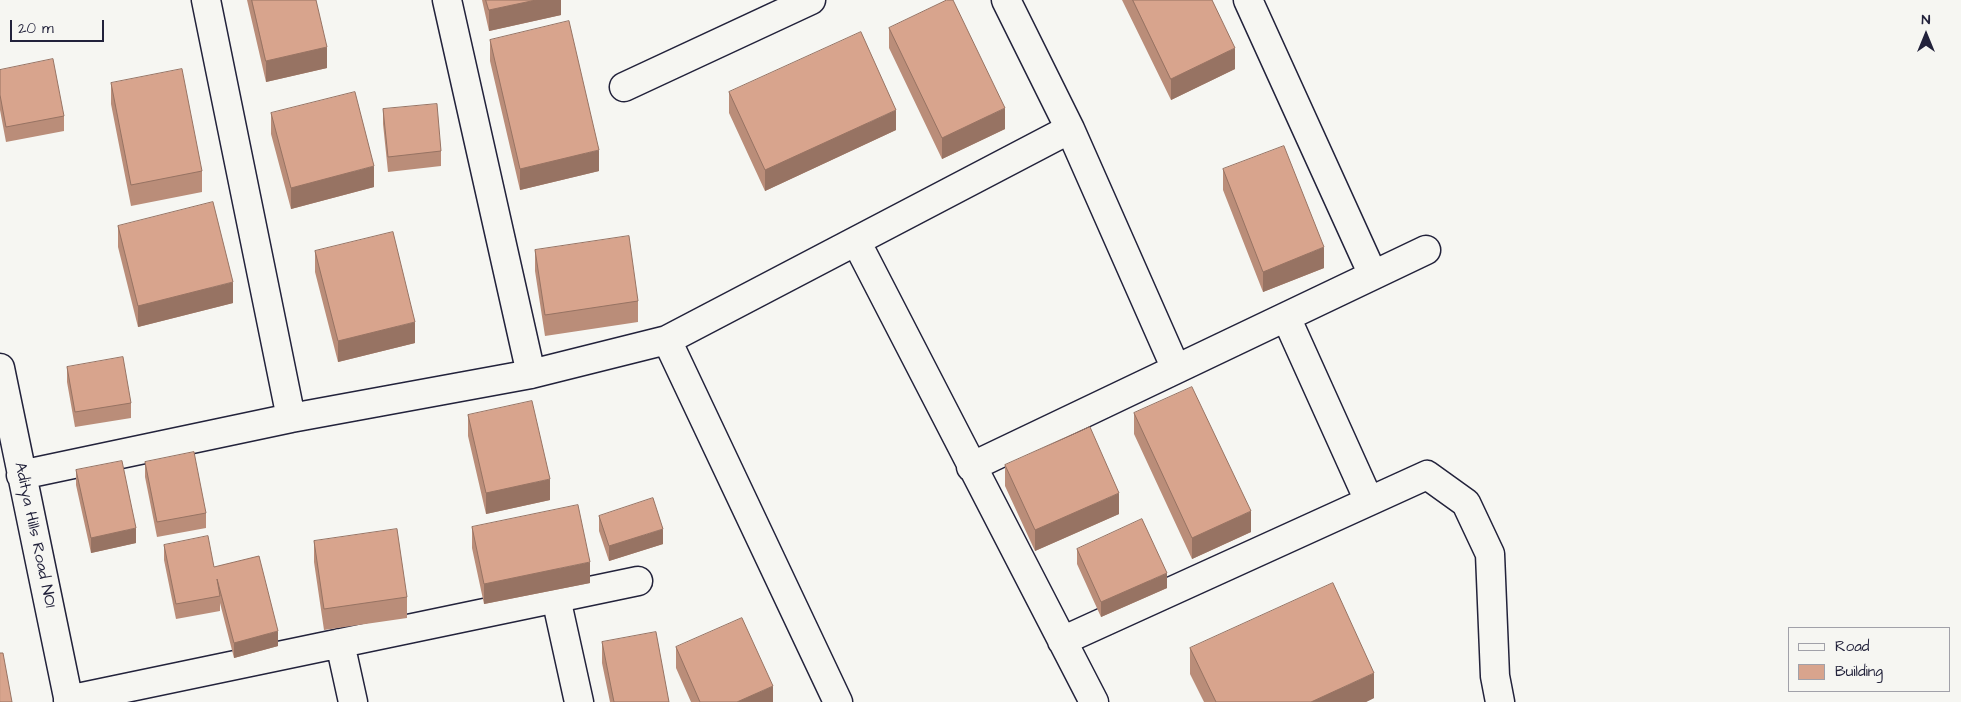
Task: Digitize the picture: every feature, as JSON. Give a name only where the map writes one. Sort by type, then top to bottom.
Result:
[{"type":"street","points":[[206,0],[291,418]]},
{"type":"street","points":[[447,0],[531,374]]},
{"type":"street","points":[[624,87],[811,0]]},
{"type":"street","points":[[1006,0],[1070,129],[1176,369]]},
{"type":"street","points":[[1248,0],[1373,275]]},
{"type":"street","points":[[21,475],[291,418],[531,374],[667,340],[1070,129]]},
{"type":"street","points":[[856,241],[1094,702]]},
{"type":"street","points":[[971,467],[1426,250]]},
{"type":"street","points":[[1286,317],[1369,501]]},
{"type":"street","points":[[667,340],[838,702]]},
{"type":"street","name":"Aditya Hills Road NO1","points":[[0,368],[68,701]]},
{"type":"street","points":[[1062,640],[1427,475],[1466,503],[1490,554],[1495,676],[1500,702]]},
{"type":"street","points":[[68,701],[638,581]]},
{"type":"street","points":[[556,598],[579,702]]},
{"type":"street","points":[[340,643],[352,702]]},
{"type":"building","points":[[252,0],[316,0],[327,47],[266,61]]},
{"type":"building","points":[[486,0],[536,0],[489,10]]},
{"type":"building","points":[[947,0],[953,0],[1005,108],[942,138],[889,28]]},
{"type":"building","points":[[1133,0],[1212,0],[1235,48],[1171,79]]},
{"type":"building","points":[[569,21],[599,150],[520,169],[490,40]]},
{"type":"building","points":[[861,32],[896,110],[765,170],[729,92]]},
{"type":"building","points":[[53,59],[64,116],[6,127],[0,95],[0,70]]},
{"type":"building","points":[[182,69],[202,171],[131,185],[111,83]]},
{"type":"building","points":[[355,92],[374,166],[291,188],[271,113]]},
{"type":"building","points":[[437,104],[441,151],[388,157],[383,109]]},
{"type":"building","points":[[1284,146],[1324,247],[1263,272],[1223,169]]},
{"type":"building","points":[[213,202],[233,282],[138,306],[118,226]]},
{"type":"building","points":[[393,232],[415,322],[338,341],[315,251]]},
{"type":"building","points":[[629,236],[638,301],[545,315],[535,250]]},
{"type":"building","points":[[123,357],[131,403],[75,412],[67,367]]},
{"type":"building","points":[[1192,387],[1251,511],[1192,538],[1134,413]]},
{"type":"building","points":[[532,401],[550,479],[486,493],[468,415]]},
{"type":"building","points":[[1090,427],[1119,493],[1035,530],[1005,465]]},
{"type":"building","points":[[194,452],[206,513],[157,522],[145,462]]},
{"type":"building","points":[[122,461],[136,528],[91,538],[76,470]]},
{"type":"building","points":[[653,498],[663,529],[609,546],[599,516]]},
{"type":"building","points":[[578,505],[590,562],[484,584],[472,527]]},
{"type":"building","points":[[1142,519],[1167,573],[1101,602],[1077,549]]},
{"type":"building","points":[[397,529],[407,597],[324,609],[314,541]]},
{"type":"building","points":[[208,536],[214,567],[259,556],[278,631],[234,643],[217,579],[220,596],[176,604],[164,545]]},
{"type":"building","points":[[1333,583],[1374,673],[1311,702],[1216,702],[1190,648]]},
{"type":"building","points":[[742,618],[773,686],[737,702],[700,702],[676,647]]},
{"type":"building","points":[[656,632],[669,702],[614,702],[602,642]]},
{"type":"building","points":[[0,653],[3,653],[12,702],[0,702]]}]
